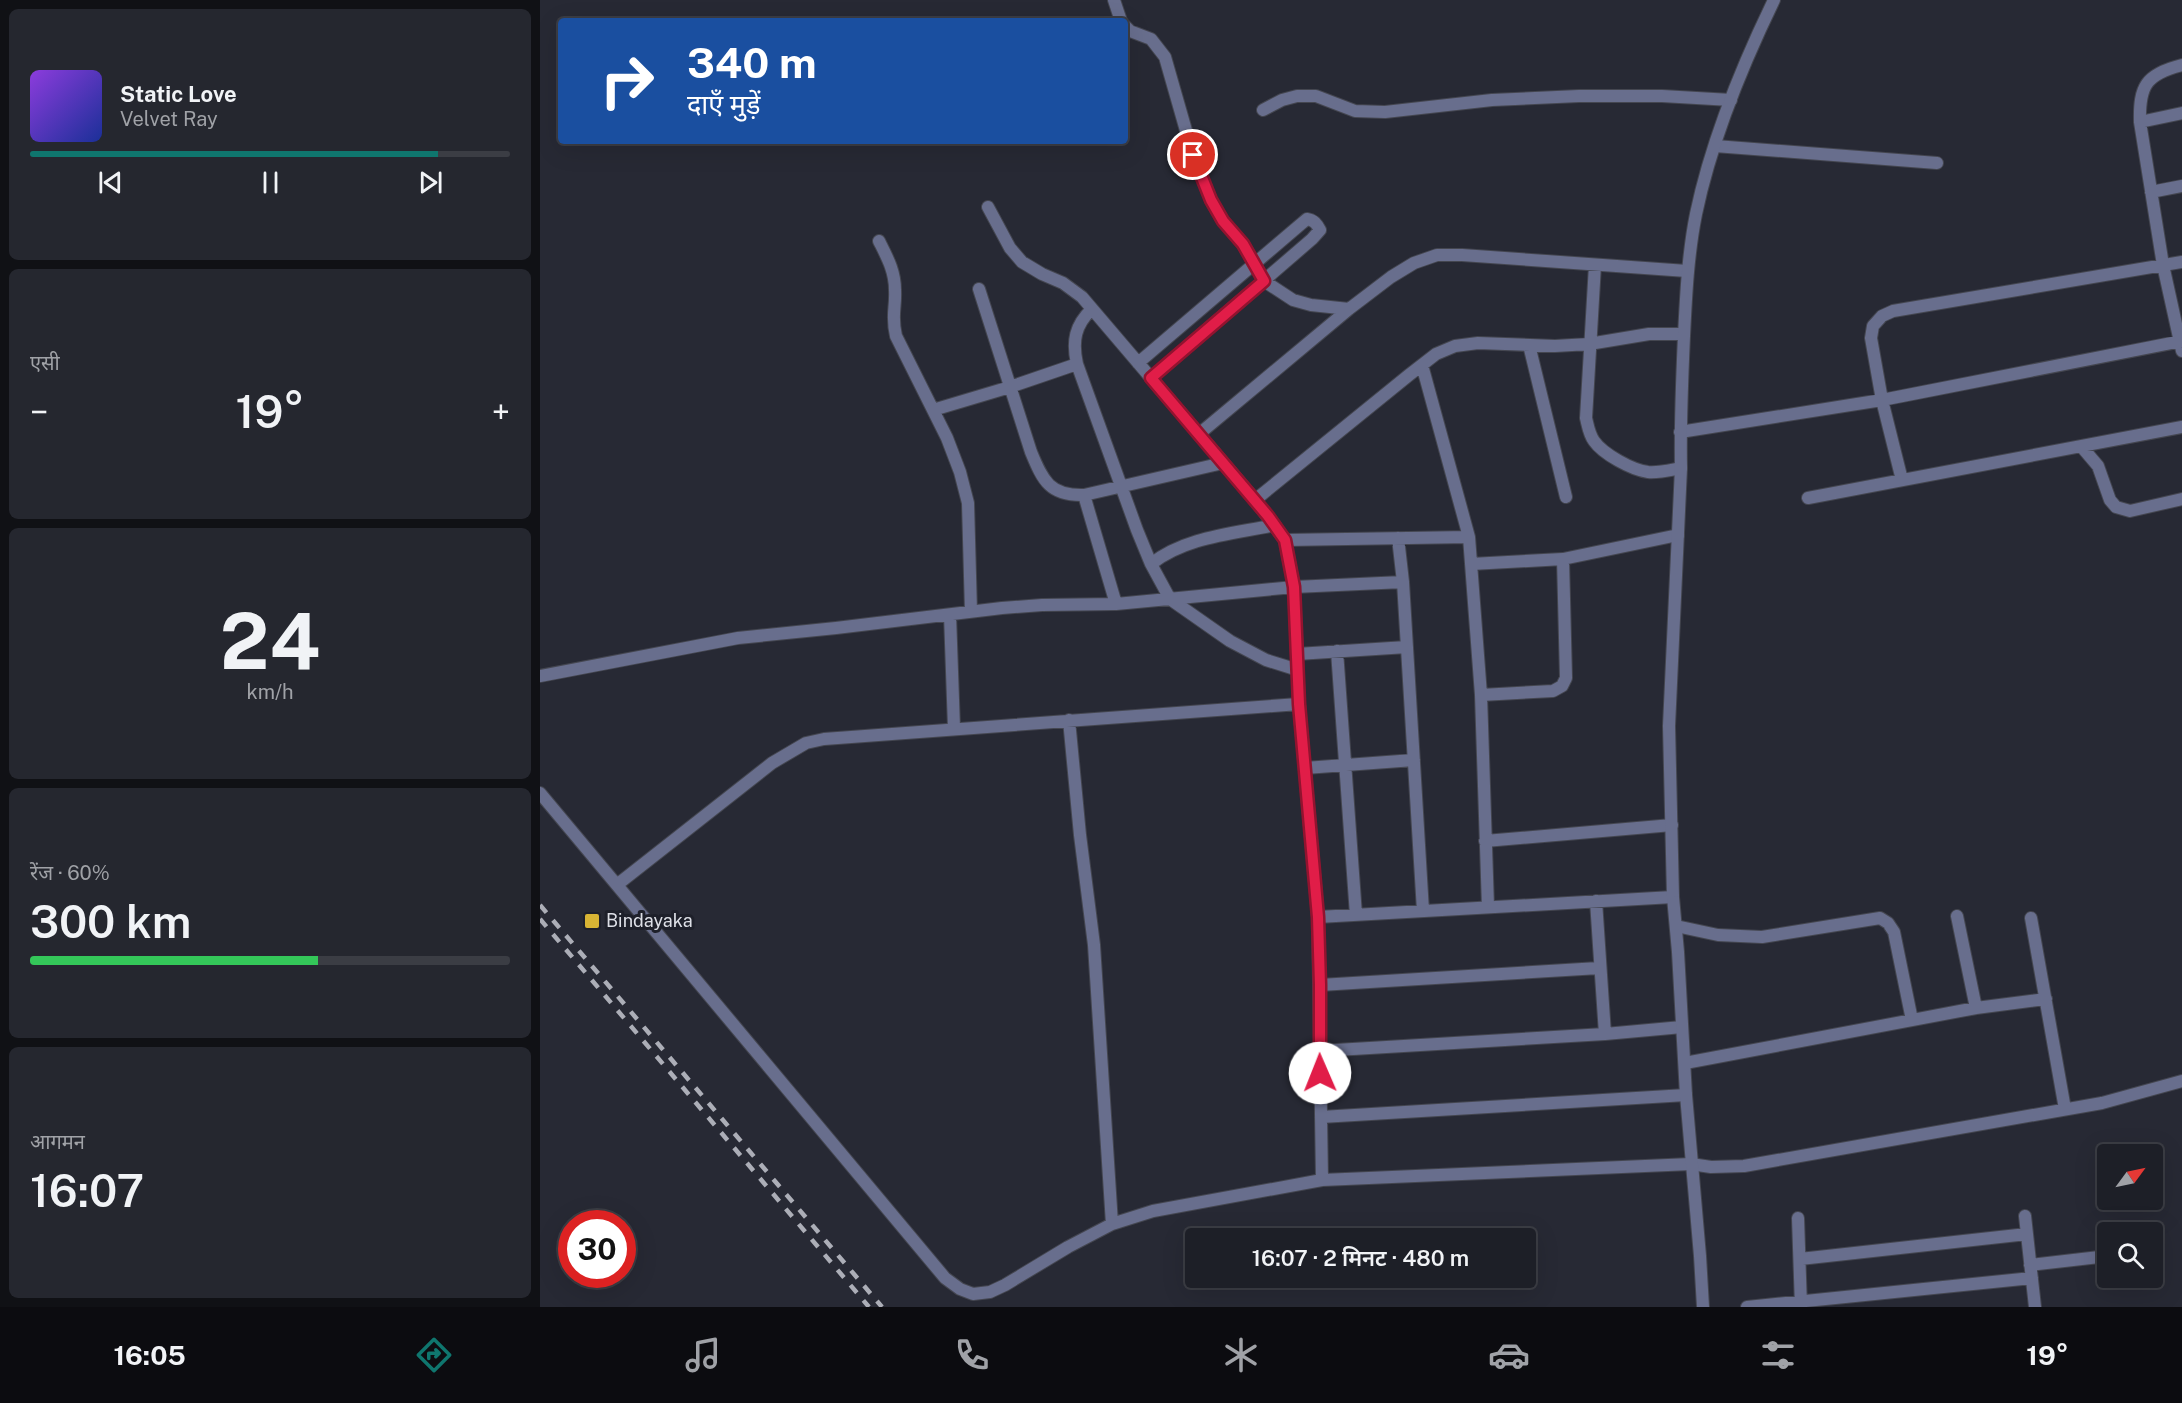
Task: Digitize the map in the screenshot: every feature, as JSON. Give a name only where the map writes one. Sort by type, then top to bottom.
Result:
[{"type":"street","points":[[1114,0],[1120,18]]},
{"type":"street","points":[[1703,1307],[1673,897],[1669,726],[1687,271],[1697,212],[1716,146],[1754,42],[1774,0]]},
{"type":"street","points":[[1128,29],[1150,39],[1165,57],[1193,155],[1211,200],[1223,221],[1243,244],[1264,281],[1293,300],[1311,305],[1349,309]]},
{"type":"street","points":[[1680,432],[1882,400],[2181,344],[2163,265],[2139,103],[2142,90],[2153,77],[2167,69],[2182,65]]},
{"type":"street","points":[[1263,110],[1282,100],[1297,96],[1316,96],[1355,111],[1384,112],[1492,100],[1579,96],[1662,96],[1731,100]]},
{"type":"street","points":[[2140,122],[2182,113]]},
{"type":"street","points":[[1716,146],[1937,163]]},
{"type":"street","points":[[2151,192],[2182,186]]},
{"type":"street","points":[[988,207],[1010,248],[1022,262],[1082,297],[1255,500],[1285,540],[1294,587],[1299,704],[1318,917],[1322,1180]]},
{"type":"street","points":[[1138,363],[1307,219],[1313,220],[1318,225],[1320,230],[1318,234],[1151,378]]},
{"type":"street","points":[[879,241],[891,264],[894,278],[896,292],[892,320],[896,336],[933,410],[960,472],[968,503],[970,612]]},
{"type":"street","points":[[1199,434],[1349,309],[1414,263],[1437,255],[1687,271]]},
{"type":"street","points":[[1902,480],[1882,400],[1871,338],[1873,326],[1882,316],[1893,311],[2182,262]]},
{"type":"street","points":[[1595,265],[1586,418],[1589,432],[1603,450],[1633,468],[1659,472],[1681,468]]},
{"type":"street","points":[[979,289],[1041,476],[1053,490],[1068,496],[1084,495],[1223,462]]},
{"type":"street","points":[[1092,309],[1083,317],[1076,330],[1074,350],[1077,364],[1151,564],[1170,599],[1230,641],[1266,660],[1298,670]]},
{"type":"street","points":[[1255,500],[1436,354],[1455,346],[1478,343],[1589,344],[1649,334],[1684,334]]},
{"type":"street","points":[[1529,345],[1566,497]]},
{"type":"street","points":[[933,410],[1077,364]]},
{"type":"street","points":[[1422,365],[1469,537],[1481,695],[1488,907]]},
{"type":"street","points":[[1808,498],[2182,426]]},
{"type":"street","points":[[2081,446],[2098,466],[2110,500],[2116,507],[2130,511],[2182,499]]},
{"type":"street","points":[[1084,495],[1116,604]]},
{"type":"street","points":[[1151,564],[1182,545],[1275,525]]},
{"type":"street","points":[[1471,564],[1563,559],[1678,535]]},
{"type":"street","points":[[1285,540],[1469,537]]},
{"type":"street","points":[[1398,538],[1403,582],[1423,911]]},
{"type":"street","points":[[1481,695],[1553,691],[1562,686],[1566,678],[1563,559]]},
{"type":"street","points":[[540,676],[738,638],[970,612],[1042,605],[1116,604],[1294,587],[1403,582]]},
{"type":"street","points":[[950,615],[954,728]]},
{"type":"street","points":[[1297,654],[1407,647]]},
{"type":"street","points":[[1337,651],[1356,915]]},
{"type":"street","points":[[618,884],[772,763],[798,747],[825,739],[1299,704]]},
{"type":"street","points":[[1069,720],[1094,945],[1112,1224]]},
{"type":"street","points":[[1305,768],[1414,760]]},
{"type":"street","points":[[540,793],[945,1278],[960,1289],[973,1294],[990,1292],[1005,1285],[1068,1247],[1112,1224],[1153,1211],[1322,1180],[1691,1164],[1711,1167],[1744,1166],[2102,1103],[2182,1081]]},
{"type":"street","points":[[1485,841],[1671,825]]},
{"type":"street","points":[[1318,917],[1673,897]]},
{"type":"street","points":[[1596,901],[1605,1034]]},
{"type":"street","points":[[1957,916],[1976,1008]]},
{"type":"street","points":[[1676,926],[1718,935],[1762,937],[1880,918],[1888,923],[1894,932],[1912,1020]]},
{"type":"street","points":[[2031,918],[2065,1109]]},
{"type":"street","points":[[1320,985],[1599,968]]},
{"type":"street","points":[[1684,1063],[1976,1008],[2046,999]]},
{"type":"street","points":[[1319,1050],[1682,1028]]},
{"type":"street","points":[[1321,1118],[1686,1095]]},
{"type":"street","points":[[2025,1216],[2035,1307]]},
{"type":"street","points":[[1798,1218],[1801,1304]]},
{"type":"street","points":[[1800,1259],[2027,1234]]},
{"type":"street","points":[[1747,1307],[1801,1304],[2031,1271],[2097,1258]]},
{"type":"railway","points":[[540,905],[882,1307]]},
{"type":"railway","points":[[540,919],[869,1307]]},
{"type":"place","name":"Bindayaka","points":[[592,921]]},
{"type":"route","points":[[1193,155],[1211,200],[1223,221],[1243,244],[1264,281],[1151,378],[1268,516],[1285,540],[1291,561],[1299,704],[1318,917],[1320,1073]]}]
